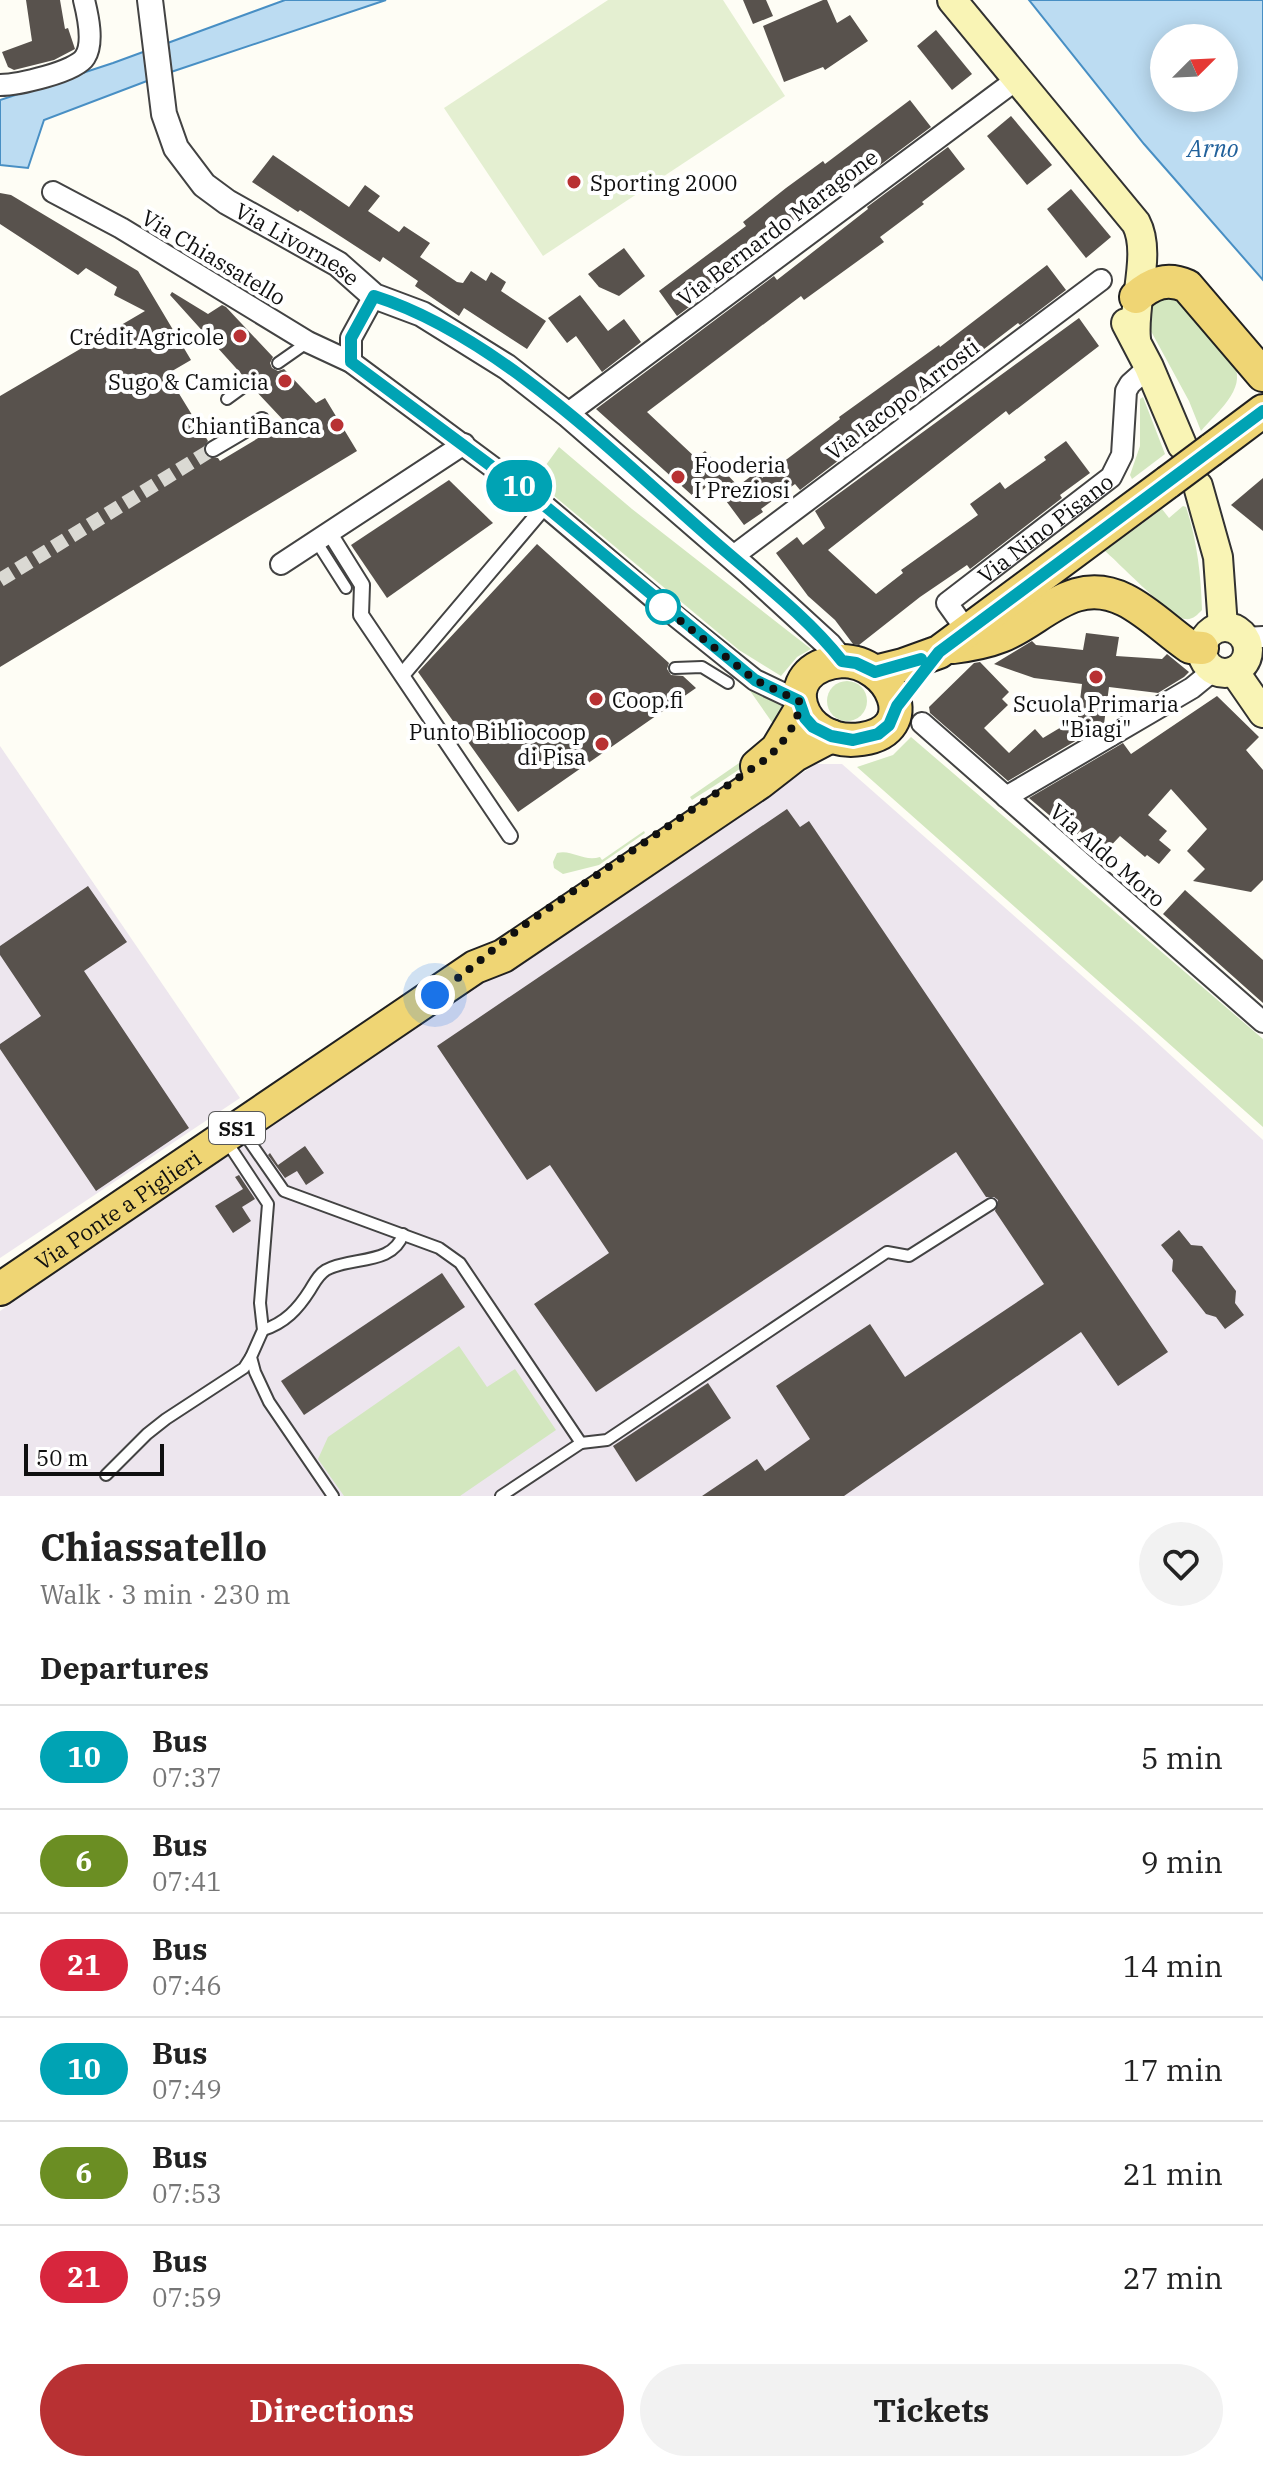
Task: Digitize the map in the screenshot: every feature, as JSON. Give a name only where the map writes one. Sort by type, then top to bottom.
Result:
[{"type":"main road","points":[[952,0],[1133,218],[1141,232],[1143,244],[1133,319],[1136,339]]},
{"type":"main road","points":[[1098,177],[1116,210],[1122,229],[1124,251],[1120,298],[1126,322],[1197,447]]},
{"type":"main road","points":[[1136,297],[1160,282],[1177,282],[1187,286],[1263,375]]},
{"type":"main road","name":"Via Nino Pisano","points":[[875,672],[903,665],[951,643],[1183,484],[1197,447],[1263,411]]},
{"type":"main road","points":[[1183,484],[1218,557],[1230,649],[1263,713]]},
{"type":"main road","points":[[951,643],[1000,637],[1058,602],[1095,594],[1127,601],[1190,647],[1230,649]]},
{"type":"main road","name":"Via Nino Pisano","points":[[909,715],[951,643]]},
{"type":"main road","points":[[842,661],[856,663],[875,672],[909,715],[878,734],[853,740],[831,736],[813,727],[800,705],[800,688],[807,677],[820,667],[842,661]]},
{"type":"main road","name":"Via Ponte a Piglieri","points":[[0,1289],[475,967],[494,947],[530,921],[766,759],[780,743],[800,705]]},
{"type":"main road","name":"Via Ponte a Piglieri","points":[[475,967],[503,956],[759,783],[795,755],[831,736]]},
{"type":"street","points":[[0,85],[25,82],[80,63],[87,53],[89,42],[84,0]]},
{"type":"street","name":"Via Livornese","points":[[150,8],[164,114],[176,148],[204,185],[227,202],[338,264],[374,296],[422,314],[507,367],[567,414],[732,557],[829,645],[842,661]]},
{"type":"street","name":"Via Bernardo Maragone","points":[[567,414],[1016,80]]},
{"type":"street","name":"Via Chiassatello","points":[[53,192],[121,228],[308,342],[351,362],[545,506],[731,681],[755,680],[800,705]]},
{"type":"street","name":"Via Iacopo Arrosti","points":[[732,557],[1101,280]]},
{"type":"street","points":[[351,362],[351,338],[374,296]]},
{"type":"street","name":"Via Nino Pisano","points":[[951,643],[947,603],[1111,477],[1119,463],[1124,443],[1126,391],[1149,367]]},
{"type":"street","points":[[213,449],[262,420]]},
{"type":"street","points":[[281,564],[464,444]]},
{"type":"street","points":[[403,674],[545,506]]},
{"type":"street","points":[[322,536],[362,585],[361,615],[510,836]]},
{"type":"street","points":[[1006,797],[1203,682],[1230,649]]},
{"type":"street","name":"Via Aldo Moro","points":[[909,715],[1263,1022]]},
{"type":"lane","points":[[278,363],[308,342]]},
{"type":"lane","points":[[227,399],[249,383]]},
{"type":"lane","points":[[322,536],[346,588]]},
{"type":"lane","points":[[675,668],[702,667],[731,681]]},
{"type":"lane","points":[[232,1132],[284,1191],[439,1248],[460,1263],[581,1443]]},
{"type":"lane","points":[[106,1475],[147,1434],[244,1368],[263,1330],[260,1303],[268,1204],[232,1132]]},
{"type":"lane","points":[[501,1496],[581,1443],[607,1440],[887,1252],[909,1256],[991,1204]]},
{"type":"lane","points":[[263,1330],[284,1322],[323,1272],[337,1265],[387,1254],[401,1241],[403,1234]]},
{"type":"lane","points":[[251,1357],[269,1402],[333,1496]]},
{"type":"shaded area","points":[[0,746],[240,1098],[0,1258]]},
{"type":"shaded area","points":[[816,764],[842,764],[1263,1140],[1263,1496],[0,1496],[0,1311],[495,974]]},
{"type":"green space","name":"Sporting 2000","points":[[608,0],[723,0],[785,96],[543,256],[444,108]]},
{"type":"green space","points":[[1176,297],[1234,365],[1237,374],[1228,400],[1201,431],[1189,401],[1146,322],[1155,303]]},
{"type":"green space","points":[[1143,397],[1165,454],[1132,479],[1130,475],[1140,446],[1140,399]]},
{"type":"green space","points":[[559,447],[632,509],[811,649],[797,657],[781,676],[739,650],[535,480]]},
{"type":"green space","points":[[1183,506],[1190,519],[1196,545],[1202,610],[1188,619],[1169,609],[1105,551],[1162,509],[1169,518]]},
{"type":"green space","points":[[847,681],[861,687],[867,701],[861,715],[847,721],[833,715],[827,701],[833,687]]},
{"type":"green space","points":[[748,688],[776,698],[786,712],[783,728],[750,761],[692,800],[690,797],[755,752],[776,728]]},
{"type":"green space","points":[[911,737],[1263,1039],[1263,1127],[857,767],[893,755]]},
{"type":"green space","points":[[644,831],[599,865],[563,874],[554,868],[557,853],[600,857],[602,860]]},
{"type":"green space","points":[[459,1346],[487,1387],[515,1369],[556,1430],[460,1496],[344,1496],[318,1459],[328,1437]]},
{"type":"water","points":[[285,0],[386,0],[168,73],[44,120],[28,168],[0,165],[0,100],[113,63]]},
{"type":"water","name":"Arno","points":[[1029,0],[1263,0],[1263,280],[1144,144]]},
{"type":"building","points":[[26,0],[60,0],[65,29],[68,28],[75,49],[54,60],[14,70],[8,67],[2,52],[32,41]]},
{"type":"building","points":[[743,0],[766,0],[773,16],[753,24]]},
{"type":"building","points":[[827,0],[837,23],[850,15],[868,41],[825,70],[823,67],[784,82],[763,26]]},
{"type":"building","points":[[936,30],[972,74],[952,90],[917,46]]},
{"type":"building","points":[[910,100],[931,127],[852,186],[845,180],[755,250],[759,255],[677,316],[659,291],[746,226],[743,222],[786,188],[823,161],[825,164]]},
{"type":"building","points":[[1011,116],[1052,165],[1027,185],[987,136]]},
{"type":"building","points":[[948,147],[965,169],[880,237],[884,242],[804,300],[801,296],[647,412],[696,458],[705,451],[738,486],[758,471],[762,478],[839,417],[940,347],[1047,265],[1066,290],[1020,325],[1018,323],[800,490],[795,484],[744,525],[712,482],[694,497],[596,409],[774,276],[777,280]]},
{"type":"building","points":[[273,155],[349,207],[365,185],[380,196],[368,211],[399,232],[404,226],[430,243],[420,257],[457,282],[463,283],[471,271],[486,281],[491,272],[506,282],[501,291],[546,321],[527,349],[464,308],[459,316],[415,286],[418,281],[383,257],[380,262],[252,182]]},
{"type":"building","points":[[1071,189],[1111,237],[1086,258],[1047,209]]},
{"type":"building","points":[[0,193],[11,195],[138,271],[191,360],[167,374],[208,441],[203,448],[207,457],[220,461],[285,422],[254,389],[257,383],[255,378],[249,375],[244,377],[170,295],[172,292],[208,314],[222,305],[226,307],[273,357],[270,363],[272,368],[278,371],[284,369],[316,403],[325,398],[357,451],[0,667],[0,396],[145,311],[114,295],[117,287],[86,268],[78,275],[0,224]]},
{"type":"building","points":[[624,248],[645,276],[619,296],[599,287],[588,274]]},
{"type":"building","points":[[580,295],[608,331],[624,319],[641,342],[602,372],[576,336],[567,343],[548,318]]},
{"type":"building","points":[[1079,318],[1099,346],[1009,415],[1006,411],[828,550],[876,594],[903,573],[901,570],[978,515],[970,504],[1000,482],[1005,489],[1046,460],[1044,457],[1066,441],[1090,473],[970,569],[967,565],[859,645],[853,644],[835,620],[808,596],[776,553],[797,537],[803,545],[825,528],[815,511]]},
{"type":"building","points":[[1263,478],[1263,531],[1231,505]]},
{"type":"building","points":[[449,480],[493,523],[387,598],[351,545]]},
{"type":"building","points":[[537,544],[669,663],[667,669],[671,675],[683,676],[696,688],[518,812],[418,672]]},
{"type":"building","points":[[1086,633],[1119,637],[1116,656],[1162,659],[1167,654],[1189,672],[1158,693],[1109,687],[1104,724],[1008,781],[930,713],[929,707],[974,663],[980,662],[1009,692],[1002,699],[1008,705],[984,728],[1009,753],[1035,729],[1043,738],[1078,717],[1082,684],[1034,678],[994,664],[1032,641],[1036,645],[1083,650]]},
{"type":"building","points":[[1217,696],[1259,737],[1246,750],[1263,770],[1263,880],[1251,892],[1193,881],[1205,869],[1187,851],[1207,829],[1171,789],[1148,815],[1167,831],[1159,840],[1171,850],[1159,864],[1147,855],[1145,857],[1120,836],[1104,853],[1080,831],[1075,837],[1029,798],[1123,743],[1131,754]]},
{"type":"building","points":[[787,809],[800,827],[809,821],[1168,1352],[1118,1386],[1081,1332],[844,1496],[702,1496],[757,1459],[765,1471],[810,1439],[776,1386],[870,1324],[905,1377],[1044,1284],[995,1211],[998,1200],[986,1197],[956,1152],[596,1392],[534,1304],[609,1253],[550,1165],[527,1180],[437,1046]]},
{"type":"building","points":[[88,886],[127,942],[84,971],[189,1128],[96,1191],[0,1049],[0,1044],[41,1016],[0,955],[0,946]]},
{"type":"building","points":[[1185,890],[1263,960],[1263,1003],[1163,914]]},
{"type":"building","points":[[305,1146],[324,1173],[306,1185],[297,1171],[285,1178],[268,1155],[270,1153],[278,1165]]},
{"type":"building","points":[[239,1175],[255,1199],[242,1207],[251,1221],[233,1233],[215,1206],[243,1189],[235,1177]]},
{"type":"building","points":[[1179,1230],[1191,1245],[1202,1246],[1236,1291],[1235,1303],[1244,1315],[1225,1329],[1216,1317],[1206,1314],[1172,1271],[1173,1260],[1161,1245]]},
{"type":"building","points":[[442,1273],[465,1307],[304,1415],[281,1381]]},
{"type":"building","points":[[708,1383],[731,1418],[636,1482],[613,1446]]},
{"type":"tunnel","points":[[0,580],[213,449]]},
{"type":"bus line","name":"10","points":[[921,659],[875,672],[856,663],[842,661],[829,645],[748,571],[537,389],[422,314],[374,296],[351,338],[351,362],[545,506],[755,680],[799,701],[805,718],[813,727],[839,739],[867,739],[885,730],[893,720],[897,706],[939,652],[1263,411]]},
{"type":"place","name":"Sporting 2000","points":[[574,182]]},
{"type":"place","name":"Crédit Agricole","points":[[240,336]]},
{"type":"place","name":"Sugo & Camicia","points":[[285,381]]},
{"type":"place","name":"ChiantiBanca","points":[[337,425]]},
{"type":"place","name":"Fooderia I Preziosi","points":[[678,477]]},
{"type":"place","name":"Scuola Primaria \"Biagi\"","points":[[1096,677]]},
{"type":"place","name":"Coop.fi","points":[[596,699]]},
{"type":"place","name":"Punto Bibliocoop di Pisa","points":[[602,744]]},
{"type":"route","points":[[435,995],[475,967],[494,947],[530,921],[766,759],[777,749],[801,709],[799,701],[755,680],[663,607]]}]
